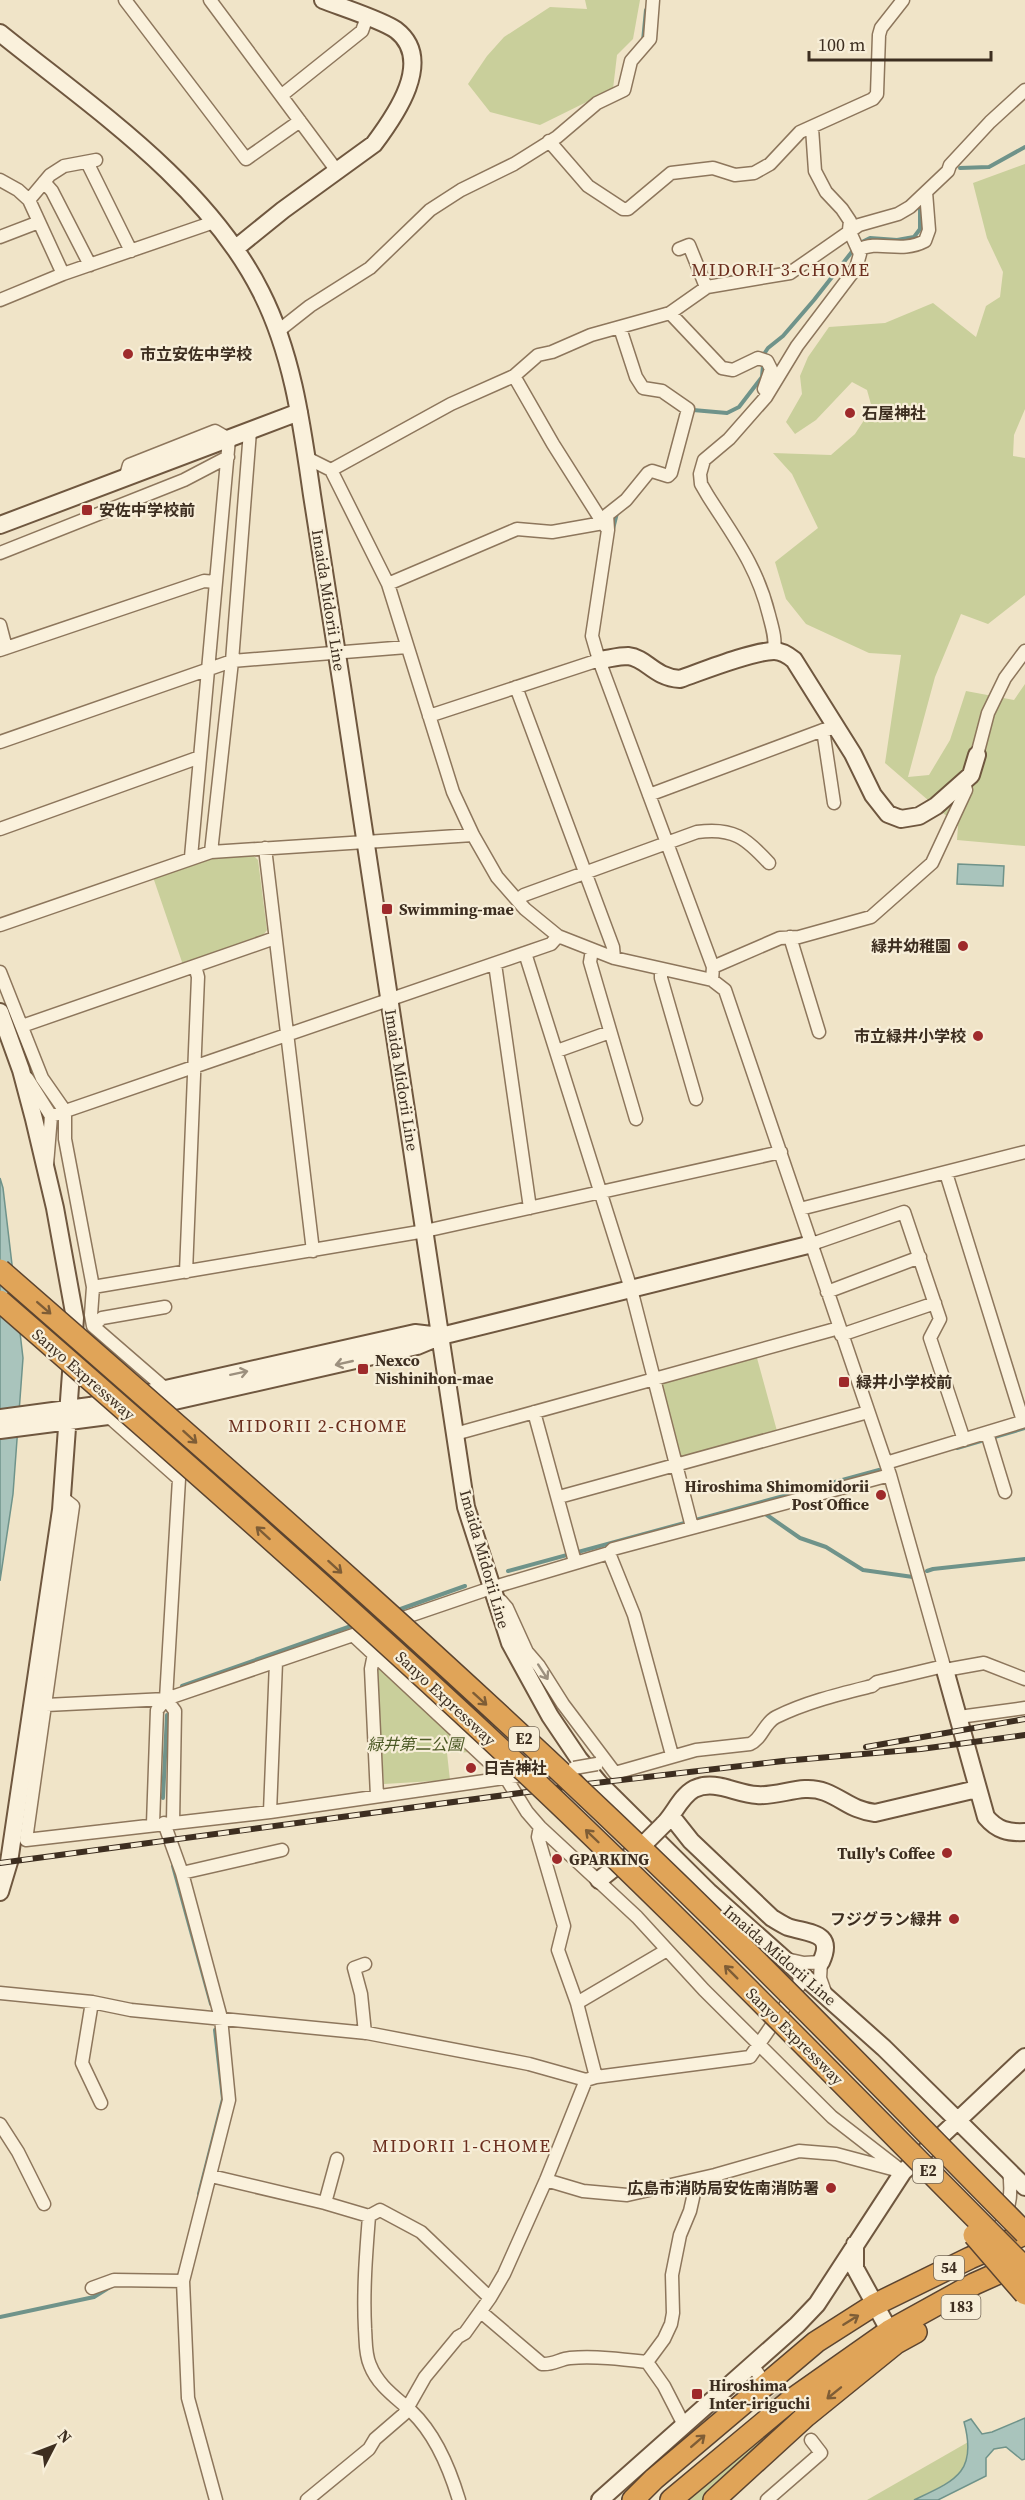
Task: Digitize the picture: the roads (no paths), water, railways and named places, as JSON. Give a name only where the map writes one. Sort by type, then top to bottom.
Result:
[{"type":"highway","name":"Sanyo Expressway","points":[[0,1270],[364,1593],[549,1762],[716,1921],[1025,2234]]},
{"type":"highway","name":"Sanyo Expressway","points":[[0,1301],[341,1601],[515,1762],[699,1940],[1025,2269]]},
{"type":"highway","points":[[831,2073],[1025,2294]]},
{"type":"highway","name":"54","points":[[631,2500],[816,2342],[874,2305],[1025,2234]]},
{"type":"highway","name":"54","points":[[670,2500],[791,2400],[974,2284],[1025,2262]]},
{"type":"highway","name":"183","points":[[714,2500],[892,2337],[1025,2269]]},
{"type":"street","points":[[125,0],[246,159],[300,121]]},
{"type":"street","points":[[210,0],[337,171]]},
{"type":"street","points":[[236,249],[283,210],[374,144],[385,129],[413,74],[412,55],[406,42],[396,30],[323,0]]},
{"type":"street","points":[[277,332],[310,306],[370,268],[430,210],[461,190],[514,164],[549,141],[597,103],[624,90],[631,61],[650,39],[653,0]]},
{"type":"street","points":[[549,141],[588,186],[623,209],[628,209],[671,173],[713,168],[735,175],[754,173],[770,164],[800,132],[873,99],[877,94],[881,28],[903,0]]},
{"type":"street","points":[[282,95],[362,30],[367,17]]},
{"type":"street","name":"Imaida Midorii Line","points":[[0,33],[169,173],[214,222],[236,249],[262,294],[292,376],[337,652],[466,1508],[510,1642],[550,1716],[579,1759],[599,1783],[709,1892],[786,1959],[804,1980],[826,1995],[1025,2187]]},
{"type":"street","points":[[331,471],[451,404],[514,376],[538,355],[552,352],[591,335],[670,313],[706,287],[790,273],[849,230],[897,214],[910,207],[948,171],[950,165],[990,122],[1025,90]]},
{"type":"street","points":[[774,651],[775,641],[762,589],[753,567],[701,484],[700,474],[704,460],[729,439],[766,397],[824,309],[856,268],[860,255],[849,230],[850,220],[826,192],[816,171],[812,128]]},
{"type":"street","points":[[28,200],[44,182],[64,166],[91,161],[130,251]]},
{"type":"street","points":[[0,180],[18,190],[28,200],[63,274]]},
{"type":"street","points":[[44,182],[52,191],[90,265]]},
{"type":"street","points":[[858,250],[867,245],[897,248],[925,241],[929,230],[926,192]]},
{"type":"street","points":[[0,237],[39,222]]},
{"type":"street","points":[[0,300],[63,274],[214,222]]},
{"type":"street","points":[[679,249],[689,246],[706,287]]},
{"type":"street","points":[[670,313],[722,368],[733,370],[758,358],[767,361],[771,369],[768,382],[748,419]]},
{"type":"street","points":[[620,328],[636,377],[643,388],[662,391],[688,409],[671,473],[668,476],[652,471],[648,473],[626,500],[607,515],[592,636],[713,973],[725,990],[888,1469],[986,1817],[995,1827],[1005,1832],[1025,1832]]},
{"type":"street","points":[[514,376],[553,444],[606,526]]},
{"type":"street","points":[[0,525],[298,412]]},
{"type":"street","points":[[212,852],[232,661],[250,431]]},
{"type":"street","points":[[191,857],[229,439]]},
{"type":"street","points":[[0,553],[184,480],[228,457]]},
{"type":"street","points":[[307,458],[331,471],[388,584],[453,792],[473,835],[498,877],[517,900],[558,936],[614,958],[661,969],[713,973],[780,938],[871,917],[932,863],[966,790],[964,782]]},
{"type":"street","points":[[388,584],[517,529],[552,531],[606,526]]},
{"type":"street","points":[[0,625],[3,649],[204,581],[216,582]]},
{"type":"street","points":[[0,742],[232,661],[407,647]]},
{"type":"street","points":[[429,716],[599,660],[628,656],[641,660],[666,678],[680,679],[758,654],[774,651],[785,653],[794,660],[830,729],[853,754],[873,795],[888,814],[901,819],[919,816],[936,806],[971,775],[988,713],[1005,678],[1025,651]]},
{"type":"street","points":[[516,687],[613,947],[614,958]]},
{"type":"street","points":[[649,795],[830,729]]},
{"type":"street","points":[[830,729],[834,803]]},
{"type":"street","points":[[0,829],[200,757]]},
{"type":"street","points":[[517,900],[524,895],[585,872],[708,830],[740,835],[769,863]]},
{"type":"street","points":[[0,926],[191,857],[212,852],[473,835]]},
{"type":"street","points":[[265,848],[313,1251]]},
{"type":"street","points":[[51,1116],[495,964],[551,944],[558,936]]},
{"type":"street","points":[[790,937],[819,1032]]},
{"type":"street","points":[[22,1026],[274,938]]},
{"type":"street","points":[[592,950],[590,962],[636,1119]]},
{"type":"street","points":[[525,953],[631,1289],[692,1527]]},
{"type":"street","points":[[495,964],[530,1208]]},
{"type":"street","points":[[186,1272],[198,977],[195,966]]},
{"type":"street","points":[[661,969],[661,978],[696,1099]]},
{"type":"street","points":[[0,972],[42,1078],[66,1111],[65,1139],[93,1287],[91,1315],[93,1326],[170,1395]]},
{"type":"street","points":[[0,1012],[21,1070],[46,1169],[75,1318],[64,1417],[63,1498],[9,1862],[0,1892]]},
{"type":"street","points":[[557,1051],[610,1032]]},
{"type":"street","points":[[21,1070],[51,1116],[46,1169]]},
{"type":"street","points":[[93,1287],[425,1231],[781,1152]]},
{"type":"street","points":[[800,1209],[1025,1152]]},
{"type":"street","points":[[46,1705],[166,1699],[491,1588],[609,1553],[613,1549],[888,1469],[964,1440],[1024,1421],[945,1173]]},
{"type":"street","points":[[0,1430],[417,1346],[441,1336],[812,1244],[904,1212],[940,1319],[930,1338],[964,1440]]},
{"type":"street","points":[[827,1292],[920,1257]]},
{"type":"street","points":[[455,1434],[653,1379],[840,1331],[935,1303]]},
{"type":"street","points":[[93,1326],[102,1318],[165,1307]]},
{"type":"street","points":[[0,1418],[108,1416],[170,1395]]},
{"type":"street","points":[[534,1412],[575,1562]]},
{"type":"street","points":[[559,1497],[868,1412]]},
{"type":"street","points":[[108,1416],[179,1479],[166,1699],[157,1710],[163,1823],[182,1873],[221,2018],[229,2100],[183,2281],[188,2398],[216,2500]]},
{"type":"street","points":[[987,1433],[1005,1492]]},
{"type":"street","points":[[63,1498],[73,1506],[26,1840],[270,1812],[601,1763]]},
{"type":"street","points":[[609,1553],[633,1615],[672,1755]]},
{"type":"street","points":[[491,1588],[507,1608],[527,1652],[539,1665],[601,1763],[615,1773],[672,1755],[756,1742],[774,1718],[816,1701],[872,1686],[878,1682],[944,1668],[984,1663],[1025,1679]]},
{"type":"street","points":[[354,1636],[506,1778],[527,1812],[540,1827],[599,1880],[704,1990],[832,2117],[903,2172]]},
{"type":"street","points":[[374,1654],[371,1668],[376,1796]]},
{"type":"street","points":[[270,1812],[276,1662]]},
{"type":"street","points":[[163,1823],[175,1711],[166,1699]]},
{"type":"street","points":[[959,1717],[1025,1708]]},
{"type":"street","points":[[599,1880],[642,1846],[694,1789],[708,1786],[729,1788],[755,1795],[807,1788],[825,1792],[859,1811],[875,1813],[977,1789]]},
{"type":"street","points":[[668,1820],[772,1918],[787,1926],[818,1935],[825,1942],[826,1952],[821,1962],[820,1978],[826,1995]]},
{"type":"street","points":[[307,2500],[369,2449],[375,2439],[408,2409],[425,2378],[481,2312],[504,2274],[591,2079],[578,2002],[558,1950],[564,1926],[538,1837],[540,1827]]},
{"type":"street","points":[[182,1873],[282,1850]]},
{"type":"street","points":[[578,2002],[667,1950]]},
{"type":"street","points":[[786,1959],[804,1963],[821,1962]]},
{"type":"street","points":[[365,1964],[354,1968],[361,1994],[365,2033]]},
{"type":"street","points":[[0,1993],[92,2002],[131,2010],[365,2033],[529,2064],[591,2079],[750,2057],[804,1980]]},
{"type":"street","points":[[92,2002],[82,2063],[101,2103]]},
{"type":"street","points":[[600,2500],[684,2425],[755,2370],[817,2304],[903,2172],[1025,2057]]},
{"type":"street","points":[[0,2124],[18,2152],[44,2204]]},
{"type":"street","points":[[546,2180],[583,2191],[627,2195],[696,2180],[799,2151],[836,2154],[903,2172]]},
{"type":"street","points":[[325,2203],[337,2159]]},
{"type":"street","points":[[970,2258],[996,2232],[1007,2212],[1012,2188],[1009,2171]]},
{"type":"street","points":[[211,2176],[325,2203],[369,2216],[380,2210],[421,2232],[490,2298]]},
{"type":"street","points":[[646,2362],[664,2339],[674,2313],[672,2275],[680,2235],[690,2211],[696,2180]]},
{"type":"street","points":[[369,2216],[363,2295],[366,2354],[377,2380],[400,2404],[408,2409],[434,2441],[459,2500]]},
{"type":"street","points":[[855,2244],[855,2268],[892,2337]]},
{"type":"street","points":[[92,2288],[114,2280],[183,2281]]},
{"type":"street","points":[[481,2312],[542,2364],[551,2365],[567,2358],[610,2358],[646,2362],[664,2386],[684,2425]]},
{"type":"street","points":[[766,2500],[821,2452],[811,2440]]},
{"type":"water","points":[[958,864],[1004,866],[1003,886],[957,884]]},
{"type":"water","points":[[0,1178],[23,1358],[13,1494],[0,1581]]},
{"type":"water","points":[[1025,2418],[1025,2459],[1022,2460],[1006,2447],[994,2449],[986,2458],[986,2476],[938,2500],[914,2500],[951,2480],[965,2464],[968,2439],[964,2422],[971,2419],[982,2434]]},
{"type":"waterway","points":[[643,41],[646,10]]},
{"type":"waterway","points":[[960,168],[989,167],[1025,147]]},
{"type":"waterway","points":[[692,412],[693,410],[727,413],[739,407],[762,377],[764,354],[768,348],[783,336],[858,244],[870,238],[897,240],[914,237],[920,229],[920,205]]},
{"type":"waterway","points":[[613,529],[617,513]]},
{"type":"waterway","points":[[957,1448],[1025,1428]]},
{"type":"waterway","points":[[508,1571],[879,1470]]},
{"type":"waterway","points":[[764,1513],[800,1538],[826,1547],[863,1570],[913,1577]]},
{"type":"waterway","points":[[927,1571],[1025,1559]]},
{"type":"waterway","points":[[395,1611],[465,1586]]},
{"type":"waterway","points":[[182,1686],[354,1625]]},
{"type":"waterway","points":[[163,1798],[167,1715]]},
{"type":"waterway","points":[[173,1866],[211,2004]]},
{"type":"waterway","points":[[199,2194],[223,2099],[215,2030]]},
{"type":"waterway","points":[[0,2317],[94,2297],[110,2287]]},
{"type":"tunnel","points":[[764,2380],[811,2440]]},
{"type":"railway","points":[[866,1747],[1025,1719]]},
{"type":"railway","points":[[0,1863],[587,1784],[783,1761],[921,1749],[1025,1735]]},
{"type":"place","name":"市立安佐中学校","points":[[128,354]]},
{"type":"place","name":"石屋神社","points":[[850,413]]},
{"type":"place","name":"安佐中学校前","points":[[87,510]]},
{"type":"place","name":"Swimming-mae","points":[[387,909]]},
{"type":"place","name":"緑井幼稚園","points":[[963,946]]},
{"type":"place","name":"市立緑井小学校","points":[[978,1036]]},
{"type":"place","name":"Nexco Nishinihon-mae","points":[[363,1369]]},
{"type":"place","name":"緑井小学校前","points":[[844,1382]]},
{"type":"place","name":"Hiroshima Shimomidorii Post Office","points":[[881,1495]]},
{"type":"place","name":"日吉神社","points":[[471,1768]]},
{"type":"place","name":"Tully's Coffee","points":[[947,1853]]},
{"type":"place","name":"GPARKING","points":[[557,1859]]},
{"type":"place","name":"フジグラン緑井","points":[[954,1919]]},
{"type":"place","name":"広島市消防局安佐南消防署","points":[[831,2188]]},
{"type":"place","name":"Hiroshima Inter-iriguchi","points":[[697,2394]]},
{"type":"district","name":"MIDORII 3-CHOME","points":[[781,270]]},
{"type":"district","name":"MIDORII 2-CHOME","points":[[318,1426]]},
{"type":"district","name":"MIDORII 1-CHOME","points":[[462,2146]]},
{"type":"park label","name":"緑井第二公園","points":[[415,1744]]}]
